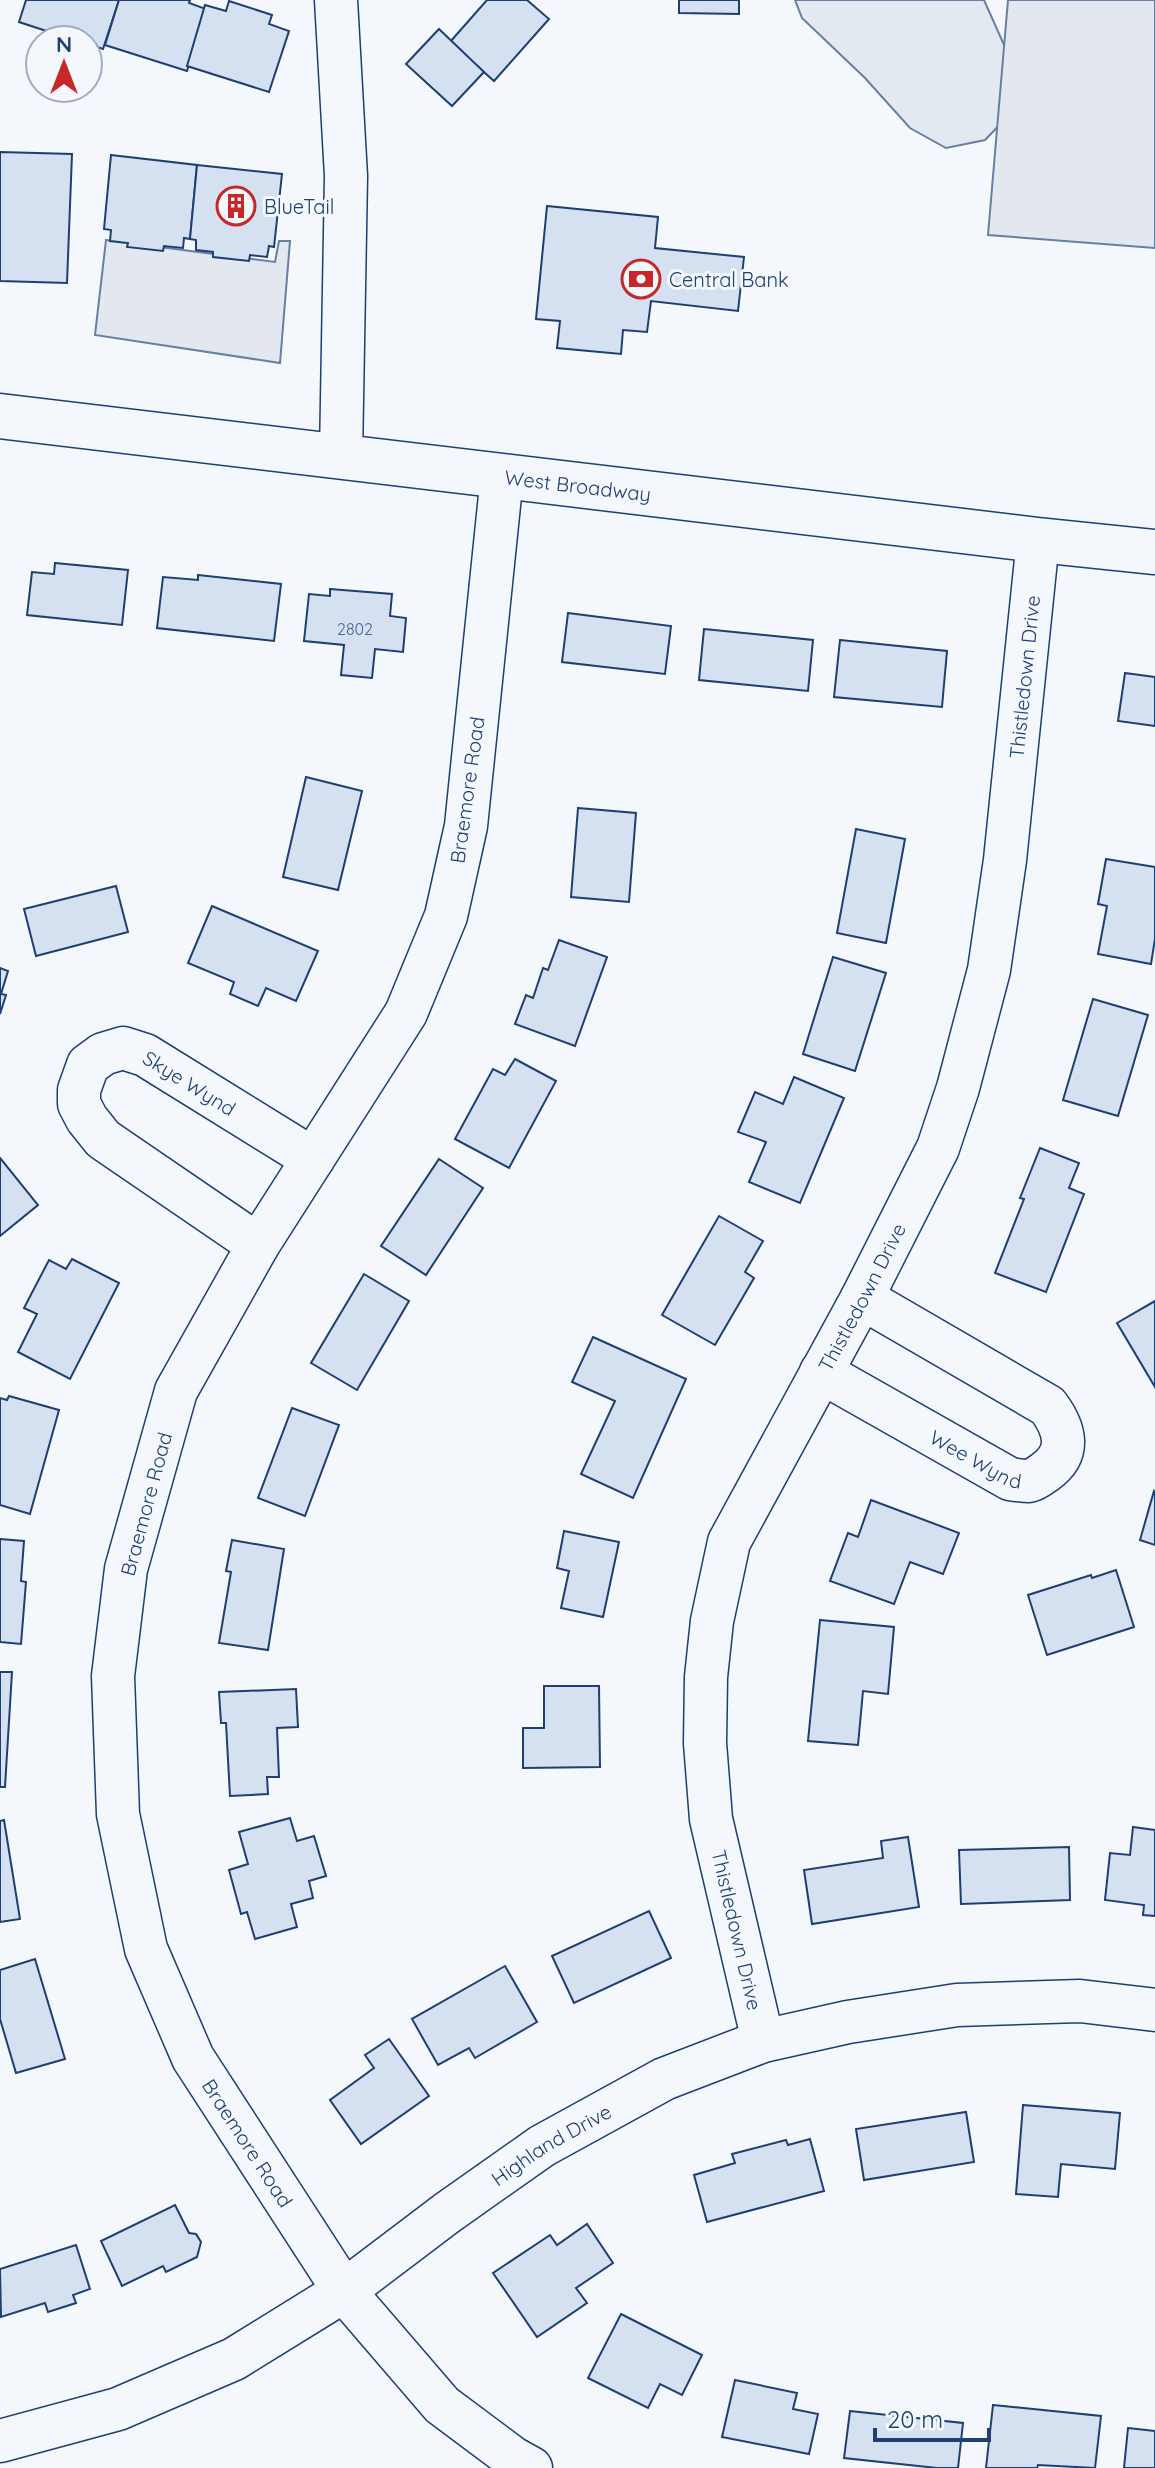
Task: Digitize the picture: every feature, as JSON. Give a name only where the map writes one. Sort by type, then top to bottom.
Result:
[{"type":"main road","name":"West Broadway","points":[[6,418],[1155,552]]},
{"type":"street","points":[[336,0],[346,176],[341,456]]},
{"type":"street","name":"Braemore Road","points":[[502,476],[466,826],[446,916],[406,1013],[258,1245],[176,1391],[126,1569],[113,1676],[118,1814],[146,1949],[193,2058],[344,2291],[442,2405],[531,2468]]},
{"type":"street","name":"Thistledown Drive","points":[[763,2041],[711,1819],[705,1743],[706,1677],[712,1621],[729,1542],[862,1298],[938,1148],[958,1088],[989,970],[1005,860],[1038,540]]},
{"type":"street","name":"Skye Wynd","points":[[258,1245],[103,1139],[79,1104],[79,1090],[88,1065],[103,1054],[123,1048],[145,1055],[313,1159]]},
{"type":"street","name":"Wee Wynd","points":[[821,1372],[1010,1479],[1031,1481],[1060,1457],[1063,1439],[1059,1421],[1048,1406],[862,1298]]},
{"type":"street","name":"Highland Drive","points":[[0,2441],[118,2409],[234,2359],[344,2291],[542,2146],[664,2079],[763,2041],[848,2022],[957,2005],[1080,2001],[1155,2010]]},
{"type":"shaded area","points":[[795,0],[984,0],[1013,65],[1009,115],[985,140],[946,148],[910,128],[865,78],[802,18]]},
{"type":"shaded area","points":[[1008,0],[1155,0],[1155,248],[988,235]]},
{"type":"shaded area","points":[[106,240],[275,262],[279,241],[290,241],[280,363],[95,335]]},
{"type":"building","points":[[26,0],[119,0],[104,46],[104,24],[19,22]]},
{"type":"building","points":[[119,0],[190,0],[189,3],[206,9],[187,71],[105,45]]},
{"type":"building","points":[[487,0],[527,0],[549,19],[494,81],[450,42]]},
{"type":"building","points":[[679,0],[739,0],[739,14],[679,13]]},
{"type":"building","points":[[229,1],[272,15],[269,24],[289,31],[269,92],[187,66],[205,5],[226,11]]},
{"type":"building","points":[[439,29],[484,72],[452,106],[406,64]]},
{"type":"building","points":[[0,152],[72,154],[67,283],[0,281]]},
{"type":"building","points":[[111,155],[197,165],[190,239],[184,238],[183,248],[164,246],[163,251],[127,247],[128,243],[110,241],[111,230],[104,229]]},
{"type":"building","name":"BlueTail","points":[[197,165],[282,174],[274,247],[269,246],[267,257],[250,255],[249,261],[213,257],[213,252],[196,250],[196,240],[190,239]]},
{"type":"building","name":"Central Bank","points":[[547,206],[658,217],[655,248],[744,257],[738,311],[651,301],[647,332],[623,330],[621,354],[557,348],[560,321],[536,319]]},
{"type":"building","points":[[55,563],[128,570],[122,625],[27,615],[32,572],[54,574]]},
{"type":"building","points":[[198,575],[281,584],[274,641],[157,628],[163,577],[198,580]]},
{"type":"building","points":[[330,589],[392,594],[390,616],[406,618],[403,652],[375,649],[372,678],[341,675],[344,645],[304,641],[309,594],[330,596]]},
{"type":"building","points":[[568,613],[671,626],[665,674],[562,662]]},
{"type":"building","points":[[704,629],[813,640],[808,691],[699,680]]},
{"type":"building","points":[[840,640],[947,651],[942,707],[834,697]]},
{"type":"building","points":[[1125,673],[1155,677],[1155,726],[1118,721]]},
{"type":"building","points":[[306,777],[362,791],[338,890],[283,877]]},
{"type":"building","points":[[578,808],[636,813],[629,902],[571,897]]},
{"type":"building","points":[[856,829],[905,839],[886,943],[837,933]]},
{"type":"building","points":[[1106,859],[1155,867],[1155,939],[1151,964],[1098,954],[1107,906],[1098,904]]},
{"type":"building","points":[[116,886],[128,932],[36,956],[24,909]]},
{"type":"building","points":[[212,906],[318,951],[296,1001],[266,988],[258,1006],[230,994],[234,982],[188,963]]},
{"type":"building","points":[[559,940],[607,957],[575,1046],[515,1024],[526,995],[533,998],[543,968],[548,970]]},
{"type":"building","points":[[833,957],[886,973],[855,1071],[803,1054]]},
{"type":"building","points":[[0,968],[8,971],[1,994],[6,995],[0,1014]]},
{"type":"building","points":[[1093,999],[1148,1015],[1118,1116],[1063,1100]]},
{"type":"building","points":[[515,1059],[556,1081],[509,1168],[455,1139],[493,1069],[505,1075]]},
{"type":"building","points":[[794,1077],[844,1098],[800,1203],[749,1182],[766,1142],[738,1132],[755,1092],[783,1104]]},
{"type":"building","points":[[1040,1148],[1079,1163],[1069,1188],[1084,1194],[1046,1292],[995,1273]]},
{"type":"building","points":[[0,1158],[38,1205],[0,1236]]},
{"type":"building","points":[[439,1159],[483,1188],[426,1275],[381,1246]]},
{"type":"building","points":[[719,1216],[763,1241],[745,1272],[754,1278],[715,1345],[662,1315]]},
{"type":"building","points":[[72,1259],[119,1283],[70,1379],[18,1352],[37,1314],[24,1308],[49,1260],[66,1269]]},
{"type":"building","points":[[364,1274],[409,1301],[357,1390],[311,1363]]},
{"type":"building","points":[[1155,1301],[1155,1387],[1117,1323]]},
{"type":"building","points":[[593,1337],[686,1379],[633,1498],[581,1474],[615,1401],[572,1382]]},
{"type":"building","points":[[9,1396],[59,1410],[30,1514],[0,1505],[0,1398],[7,1400]]},
{"type":"building","points":[[292,1408],[339,1425],[305,1516],[258,1498]]},
{"type":"building","points":[[1155,1492],[1155,1545],[1140,1540]]},
{"type":"building","points":[[871,1500],[959,1533],[943,1574],[910,1562],[894,1604],[830,1581],[848,1533],[858,1537]]},
{"type":"building","points":[[564,1531],[619,1542],[603,1617],[561,1608],[569,1571],[557,1568]]},
{"type":"building","points":[[0,1539],[24,1541],[21,1581],[26,1582],[21,1644],[0,1642]]},
{"type":"building","points":[[232,1540],[284,1549],[268,1650],[219,1643],[231,1572],[226,1571]]},
{"type":"building","points":[[1116,1570],[1134,1627],[1047,1655],[1028,1595]]},
{"type":"building","points":[[820,1620],[894,1627],[888,1694],[863,1691],[858,1745],[808,1741]]},
{"type":"building","points":[[0,1672],[12,1672],[5,1787],[0,1787]]},
{"type":"building","points":[[544,1686],[599,1686],[600,1767],[523,1768],[523,1728],[544,1728]]},
{"type":"building","points":[[296,1689],[298,1727],[277,1728],[279,1777],[267,1777],[268,1794],[230,1796],[226,1723],[221,1723],[219,1692]]},
{"type":"building","points":[[290,1818],[297,1841],[314,1836],[326,1876],[309,1881],[313,1898],[291,1904],[297,1927],[255,1939],[247,1912],[241,1914],[229,1870],[248,1864],[239,1832]]},
{"type":"building","points":[[4,1820],[20,1919],[0,1922],[0,1821]]},
{"type":"building","points":[[1133,1827],[1155,1830],[1155,1916],[1143,1915],[1144,1905],[1105,1900],[1110,1853],[1130,1855]]},
{"type":"building","points":[[908,1837],[919,1907],[812,1924],[804,1870],[883,1858],[881,1841]]},
{"type":"building","points":[[1069,1847],[1070,1900],[961,1904],[959,1850]]},
{"type":"building","points":[[649,1911],[671,1958],[574,2003],[552,1956]]},
{"type":"building","points":[[35,1959],[65,2059],[16,2073],[0,2019],[0,1970]]},
{"type":"building","points":[[505,1966],[537,2022],[475,2058],[469,2048],[438,2065],[412,2019]]},
{"type":"building","points":[[389,2039],[429,2096],[361,2144],[330,2100],[374,2068],[365,2055]]},
{"type":"building","points":[[1023,2105],[1120,2113],[1115,2169],[1061,2164],[1058,2197],[1016,2194]]},
{"type":"building","points":[[966,2112],[974,2162],[864,2180],[856,2129]]},
{"type":"building","points":[[810,2139],[824,2191],[707,2222],[694,2175],[735,2163],[732,2154],[786,2140],[788,2145]]},
{"type":"building","points":[[175,2205],[189,2233],[196,2234],[201,2242],[197,2257],[166,2272],[163,2266],[122,2286],[101,2241]]},
{"type":"building","points":[[587,2224],[613,2263],[576,2288],[587,2303],[537,2337],[493,2273],[550,2235],[557,2245]]},
{"type":"building","points":[[76,2245],[90,2289],[73,2295],[76,2303],[48,2312],[45,2303],[1,2317],[0,2269]]},
{"type":"building","points":[[621,2314],[702,2355],[682,2395],[660,2384],[648,2408],[588,2378]]},
{"type":"building","points":[[735,2380],[797,2393],[793,2409],[818,2414],[809,2454],[722,2437]]},
{"type":"building","points":[[993,2405],[1101,2416],[1095,2468],[1038,2465],[1037,2468],[986,2468]]},
{"type":"building","points":[[850,2411],[963,2423],[958,2468],[844,2458]]},
{"type":"building","points":[[1128,2428],[1155,2431],[1155,2468],[1124,2468]]},
{"type":"place","name":"BlueTail","points":[[236,206]]},
{"type":"place","name":"Central Bank","points":[[641,279]]}]
